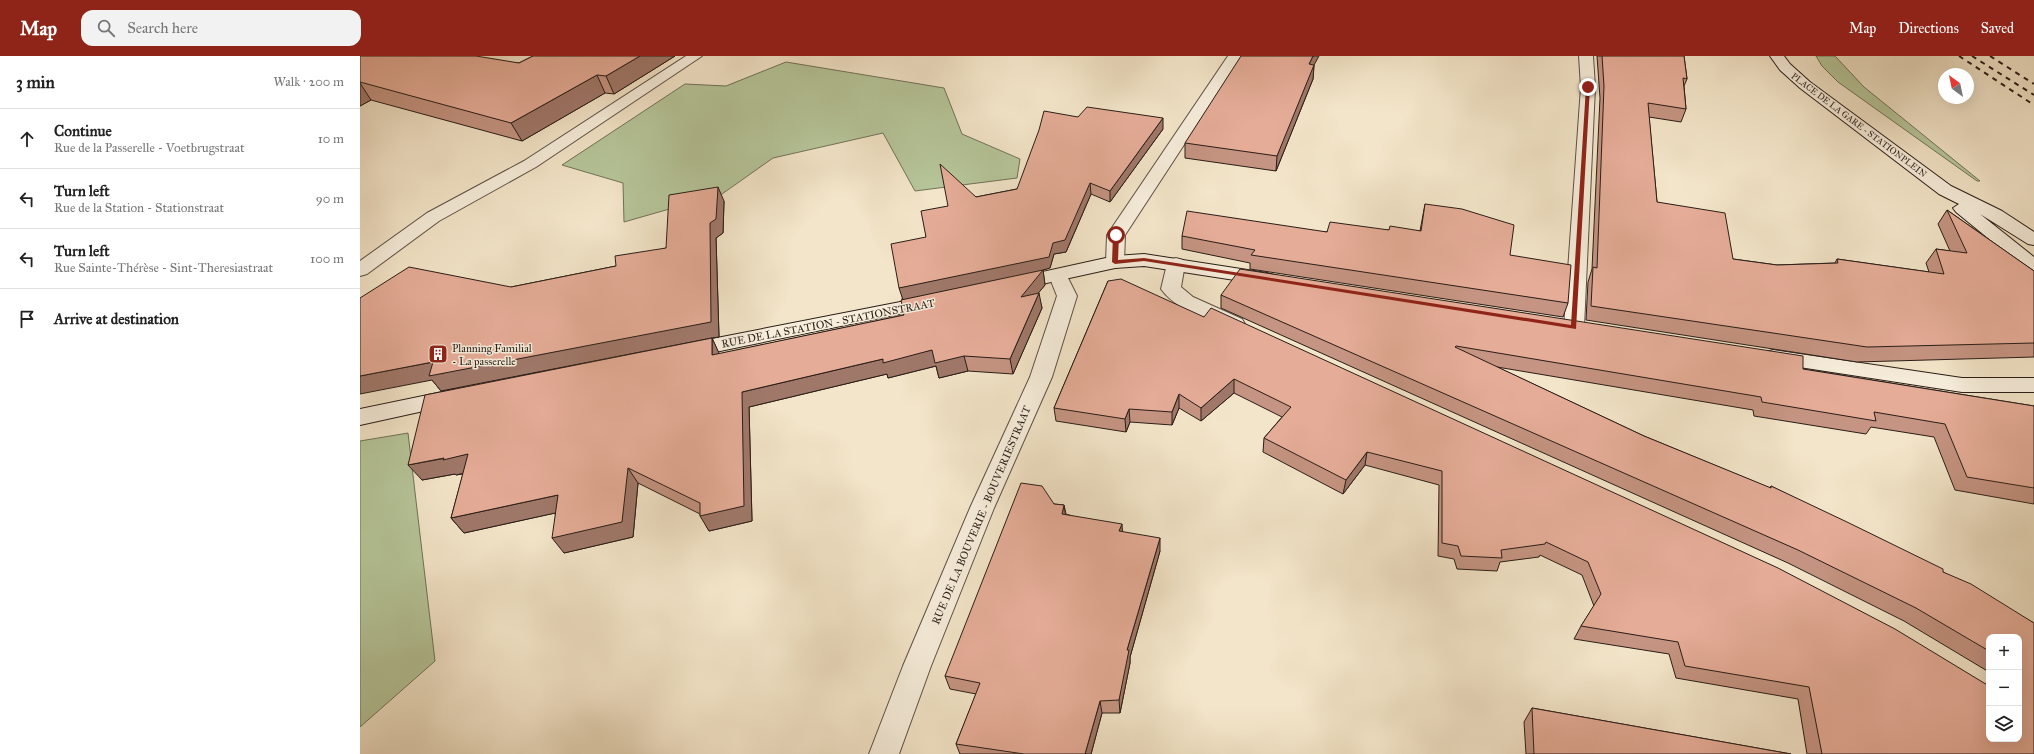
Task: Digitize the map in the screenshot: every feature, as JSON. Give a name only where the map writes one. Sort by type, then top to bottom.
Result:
[{"type":"street","points":[[360,270],[433,218],[530,164],[695,56]]},
{"type":"street","points":[[1115,262],[1116,235],[1235,56]]},
{"type":"street","points":[[1574,327],[1588,87],[1586,56]]},
{"type":"street","name":"PLACE DE LA GARE - STATIONPLEIN","points":[[1777,56],[1785,67],[1805,85],[1945,190],[1996,215],[2034,240]]},
{"type":"street","name":"PLACE DE LA GARE - STATIONPLEIN","points":[[1945,190],[1957,204],[2034,266]]},
{"type":"street","points":[[997,288],[1058,276],[1115,262],[1144,260],[1286,282]]},
{"type":"street","points":[[1176,264],[1170,289],[1186,301],[1253,333]]},
{"type":"street","name":"RUE DE LA BOUVERIE - BOUVERIESTRAAT","points":[[884,754],[917,666],[979,516],[1041,377],[1068,296],[1058,276]]},
{"type":"street","name":"RUE DE LA STATION - STATIONSTRAAT","points":[[664,356],[951,298]]},
{"type":"street","points":[[1757,354],[1962,385],[2034,385]]},
{"type":"street","points":[[360,417],[469,395]]},
{"type":"green space","points":[[1816,56],[1835,56],[1864,87],[1980,181],[1977,181],[1838,82],[1822,66]]},
{"type":"green space","points":[[786,62],[944,88],[962,134],[1020,159],[1017,178],[915,191],[883,133],[773,158],[722,194],[624,222],[623,183],[562,165],[685,84],[726,86]]},
{"type":"green space","points":[[408,433],[435,661],[360,727],[360,441]]},
{"type":"building","points":[[360,56],[476,56],[519,63],[533,56],[640,56],[606,76],[597,75],[511,123],[360,82]]},
{"type":"building","points":[[1241,56],[1313,56],[1309,64],[1314,65],[1277,156],[1185,143]]},
{"type":"building","points":[[1602,56],[1684,56],[1687,79],[1683,78],[1686,109],[1648,103],[1657,202],[1725,213],[1733,259],[1777,265],[1838,263],[1837,259],[1944,274],[1936,249],[1967,253],[1947,210],[2034,271],[2034,343],[1867,347],[1591,306],[1593,267],[1597,268],[1604,86]]},
{"type":"building","points":[[1087,107],[1163,118],[1110,191],[1090,183],[1065,240],[1053,243],[1049,257],[899,288],[891,244],[926,237],[921,211],[948,206],[940,164],[976,197],[1017,189],[1039,130],[1044,111],[1078,117]]},
{"type":"building","points":[[718,187],[716,219],[710,223],[711,322],[429,376],[433,362],[360,376],[360,298],[409,267],[511,287],[616,266],[615,256],[666,248],[669,195]]},
{"type":"building","points":[[1425,204],[1462,209],[1514,225],[1510,255],[1571,265],[1568,303],[1251,255],[1255,250],[1182,236],[1187,211],[1327,232],[1330,222],[1389,230],[1390,226],[1421,231]]},
{"type":"building","points":[[1240,269],[1803,356],[1803,369],[2034,406],[2034,488],[1967,477],[1945,424],[1874,412],[1876,421],[1762,402],[1761,397],[1455,347],[1644,436],[1771,488],[1771,486],[1847,522],[1943,569],[1943,572],[1971,584],[2034,623],[2034,754],[1822,754],[1809,687],[1685,666],[1678,642],[1581,626],[1601,594],[1588,562],[1546,542],[1545,544],[1501,550],[1502,558],[1461,556],[1458,546],[1442,543],[1442,471],[1367,452],[1346,480],[1264,438],[1291,407],[1234,379],[1201,408],[1179,394],[1172,412],[1129,409],[1125,419],[1054,408],[1108,281],[1121,279],[1204,317],[1211,308],[1778,568],[1895,629],[1986,684],[1986,742],[2022,742],[2022,634],[1986,634],[1986,649],[1916,608],[1798,550],[1221,295]]},
{"type":"building","points":[[1043,270],[1021,297],[1039,293],[1010,359],[964,356],[935,363],[932,350],[883,363],[883,359],[742,392],[744,506],[700,516],[700,503],[628,468],[622,522],[552,538],[558,495],[451,518],[468,454],[443,460],[444,458],[408,465],[425,395],[712,338],[712,355],[904,315],[901,300]]},
{"type":"building","points":[[1021,483],[1042,486],[1054,504],[1064,505],[1062,514],[1122,524],[1119,531],[1160,538],[1127,650],[1129,650],[1119,700],[1100,701],[1085,754],[1024,754],[956,744],[980,683],[945,676]]},
{"type":"building","points":[[1532,708],[1791,754],[1534,754]]},
{"type":"railway","points":[[1959,56],[2034,105]]},
{"type":"railway","points":[[1972,56],[2034,95]]},
{"type":"railway","points":[[1990,56],[2034,84]]},
{"type":"place","name":"Planning Familial - La passerelle","points":[[438,354]]},
{"type":"route","points":[[1116,235],[1115,262],[1144,260],[1176,264],[1204,270],[1574,327],[1588,87]]}]
